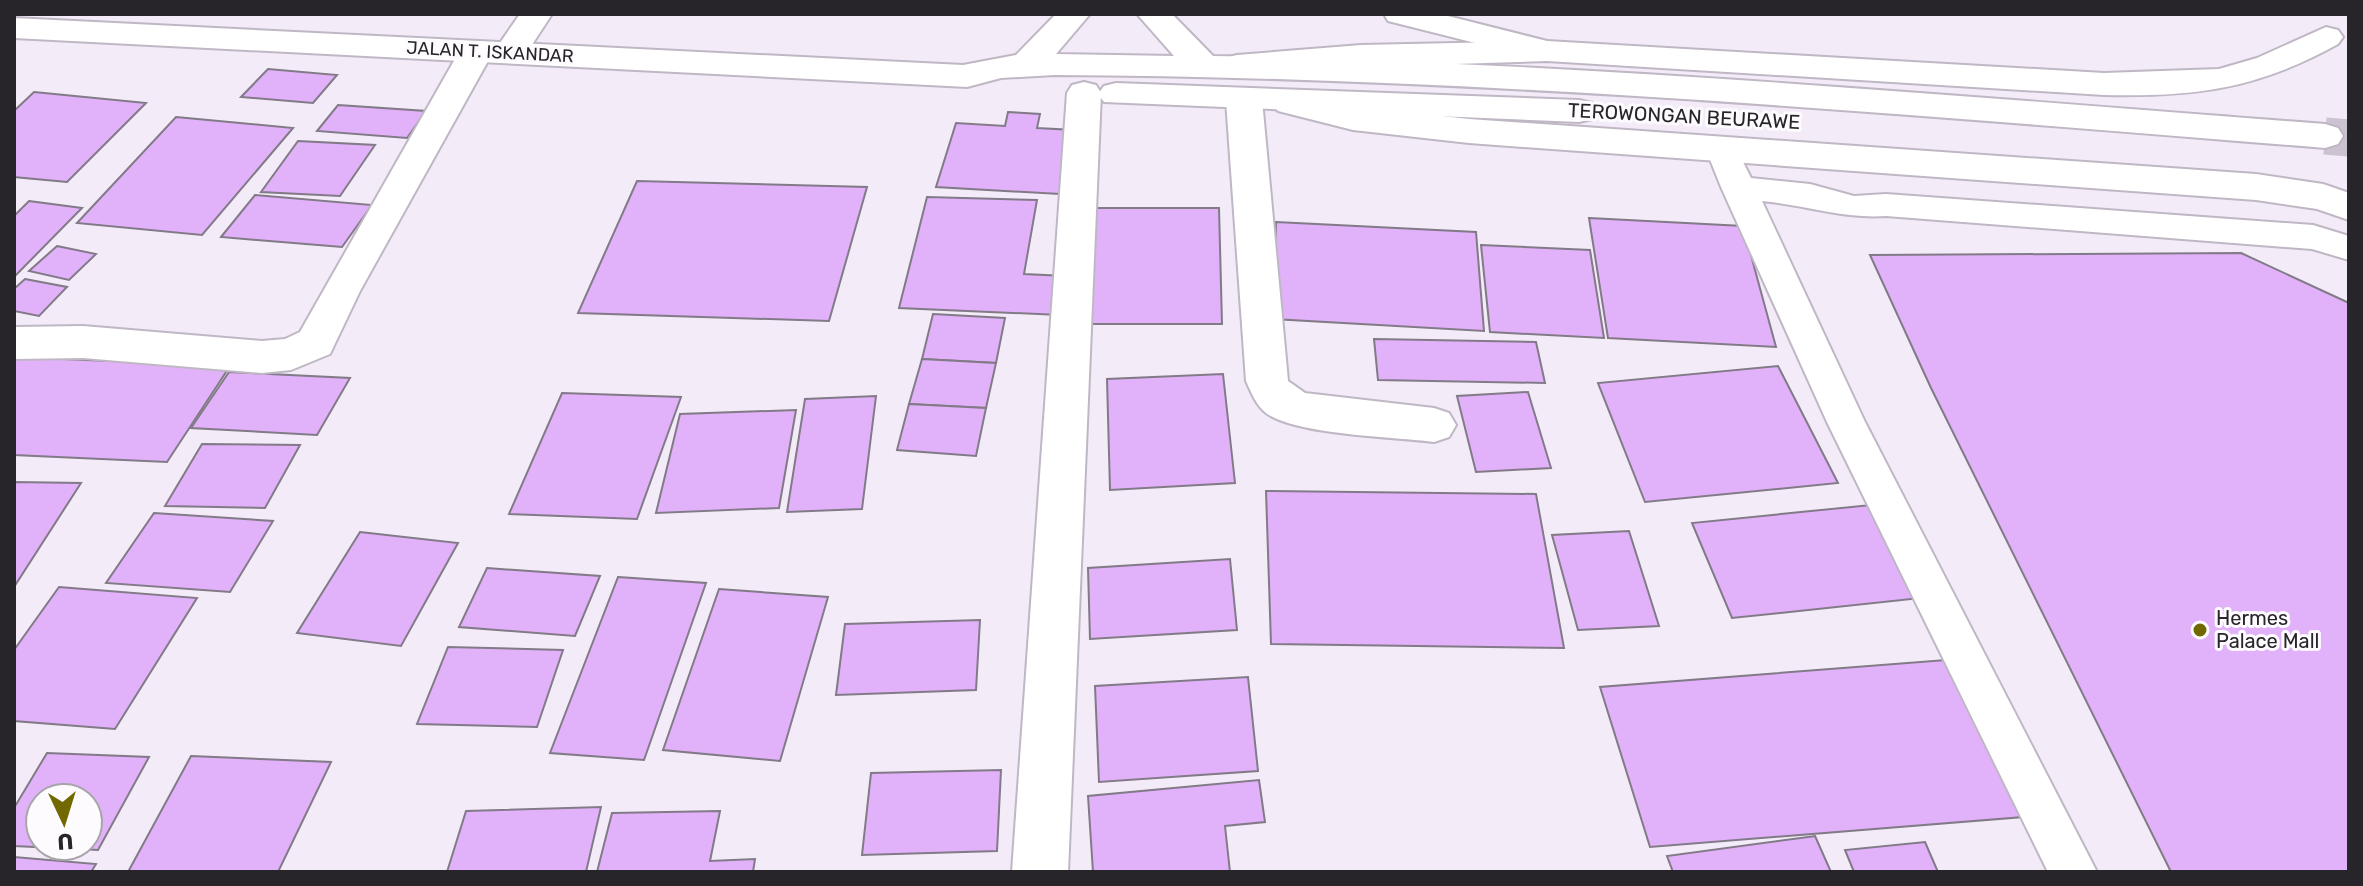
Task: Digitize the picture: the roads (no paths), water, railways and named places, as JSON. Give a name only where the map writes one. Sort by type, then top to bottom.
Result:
[{"type":"street","points":[[14,343],[83,342],[262,357],[291,354],[315,343],[340,291],[493,52],[536,14]]},
{"type":"street","points":[[1025,77],[1074,14]]},
{"type":"street","points":[[1153,14],[1228,78],[1267,381],[1273,396],[1305,410],[1434,425]]},
{"type":"street","points":[[1400,14],[1547,51]]},
{"type":"street","name":"JALAN T. ISKANDAR","points":[[14,28],[967,76],[973,83],[1025,77]]},
{"type":"street","points":[[1228,78],[1361,56],[1547,51],[2104,84],[2188,86],[2241,78],[2280,64],[2321,32]]},
{"type":"street","name":"TEROWONGAN BEURAWE","points":[[1025,77],[1084,93],[1228,78],[1290,103],[1674,113],[2333,150],[1635,83],[1228,78],[1025,77]]},
{"type":"street","points":[[1040,872],[1084,93]]},
{"type":"street","points":[[1290,103],[1353,118],[1469,131],[2256,187],[2323,197],[2349,207]]},
{"type":"lane","points":[[1721,147],[1846,422],[2073,872]]},
{"type":"lane","points":[[1737,187],[1810,195],[1854,207],[1886,205],[2313,237],[2349,248]]},
{"type":"tunnel","points":[[2325,136],[2349,138]]},
{"type":"place","name":"Hermes Palace Mall","points":[[2200,630]]}]
